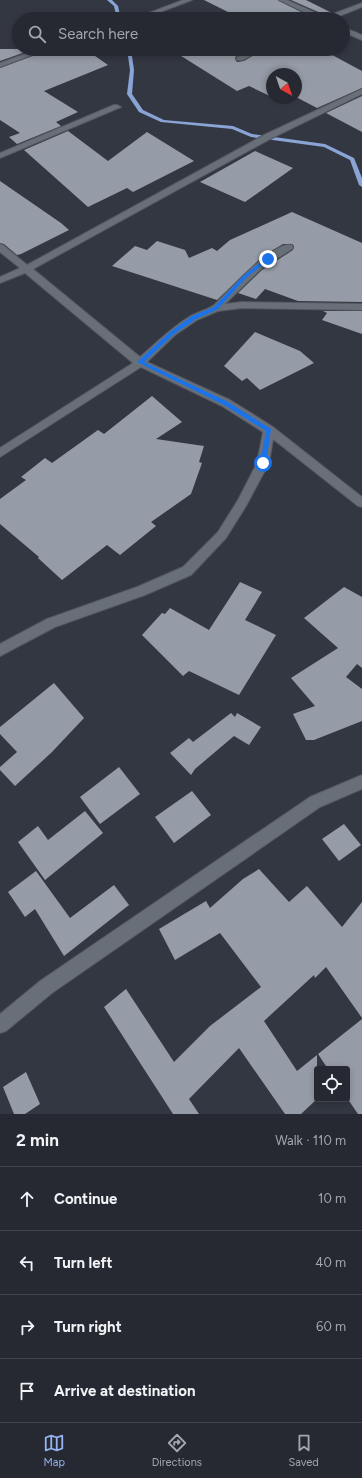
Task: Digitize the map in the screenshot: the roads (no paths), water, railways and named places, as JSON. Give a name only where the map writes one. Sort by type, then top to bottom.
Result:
[{"type":"street","points":[[156,12],[189,0]]},
{"type":"street","points":[[282,0],[309,12]]},
{"type":"street","points":[[344,12],[362,5]]},
{"type":"street","points":[[350,32],[362,38]]},
{"type":"street","points":[[0,65],[25,56]]},
{"type":"street","points":[[240,58],[244,56]]},
{"type":"street","points":[[0,280],[26,269],[268,136],[362,91]]},
{"type":"street","points":[[0,156],[118,107]]},
{"type":"street","points":[[0,247],[140,362],[226,403],[269,430],[362,503]]},
{"type":"street","points":[[216,308],[244,277],[268,259],[289,247]]},
{"type":"street","points":[[0,453],[140,362],[172,333],[194,318],[216,308],[242,305],[362,307]]},
{"type":"street","points":[[0,650],[51,623],[141,591],[187,571],[222,535],[242,503],[263,463],[269,430]]},
{"type":"street","points":[[0,1025],[46,987],[315,802],[362,782]]},
{"type":"waterway","points":[[109,0],[116,6],[117,12]]},
{"type":"waterway","points":[[130,56],[132,70],[129,94],[141,111],[163,121],[233,128],[251,135],[325,146],[352,159],[362,185]]}]
